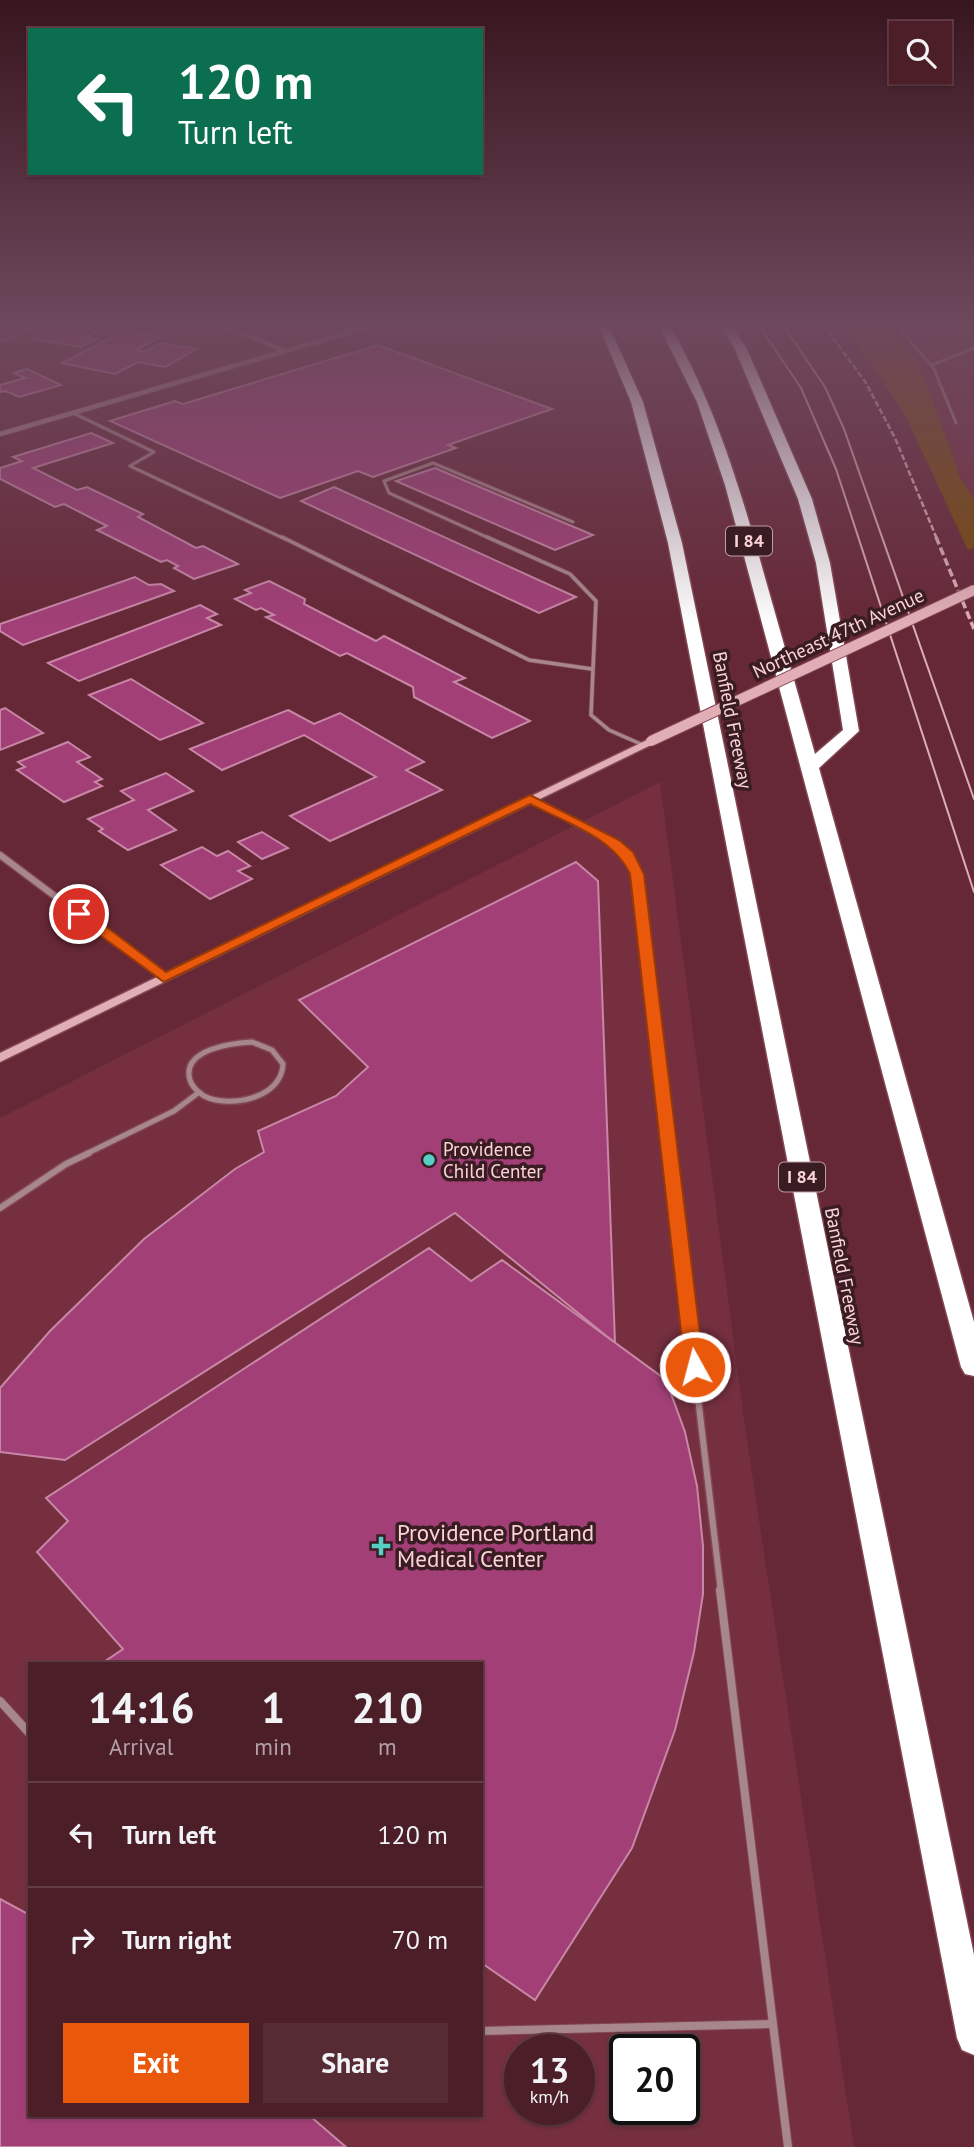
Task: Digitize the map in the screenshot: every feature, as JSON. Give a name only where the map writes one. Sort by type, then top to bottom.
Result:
[{"type":"highway","name":"Banfield Freeway","points":[[644,424],[675,543],[974,2038]]},
{"type":"highway","name":"I 84","points":[[710,424],[748,541],[974,1367]]},
{"type":"highway","points":[[775,424],[805,499],[823,563],[851,731],[809,768]]},
{"type":"main road","name":"Northeast 47th Avenue","points":[[0,1058],[530,799],[974,590]]},
{"type":"street","points":[[0,434],[34,424]]},
{"type":"street","points":[[0,855],[164,978]]},
{"type":"lane","points":[[96,424],[154,453],[130,466],[262,527],[529,660],[592,669]]},
{"type":"lane","points":[[573,522],[433,463],[384,481],[389,494],[570,574],[596,601],[591,715],[609,730],[647,743]]},
{"type":"lane","points":[[530,799],[614,843],[628,855],[637,874],[771,2024],[788,2147]]},
{"type":"lane","points":[[252,1042],[272,1050],[283,1064],[282,1078],[271,1090],[249,1100],[223,1101],[198,1093],[189,1079],[190,1066],[204,1052],[227,1043],[252,1042]]},
{"type":"lane","points":[[0,1208],[65,1164],[174,1111],[198,1093]]},
{"type":"lane","points":[[0,1701],[28,1732]]},
{"type":"lane","points":[[483,2031],[771,2024]]},
{"type":"shaded area","points":[[909,424],[941,424],[960,477],[974,499],[974,547],[968,550]]},
{"type":"shaded area","points":[[934,424],[974,424],[974,502]]},
{"type":"shaded area","name":"Providence Portland Medical Center","points":[[660,782],[745,1427],[854,2147],[0,2147],[0,1118]]},
{"type":"building","points":[[117,424],[508,424],[448,445],[456,448],[373,477],[358,471],[280,498]]},
{"type":"building","points":[[91,433],[113,443],[33,468],[77,490],[87,487],[143,514],[138,517],[196,548],[203,546],[238,564],[194,579],[174,568],[178,566],[167,560],[161,562],[97,530],[107,526],[64,504],[55,507],[0,479],[0,468],[22,461],[13,457]]},
{"type":"building","points":[[435,468],[593,535],[555,550],[396,481]]},
{"type":"building","points":[[334,487],[576,597],[539,613],[301,501]]},
{"type":"building","points":[[135,577],[149,585],[161,584],[174,591],[23,645],[0,631],[0,624]]},
{"type":"building","points":[[269,581],[305,599],[304,604],[376,641],[384,636],[465,678],[454,682],[530,721],[492,738],[414,697],[413,687],[347,653],[340,656],[266,617],[274,615],[261,608],[256,610],[235,599],[251,593],[245,590]]},
{"type":"building","points":[[200,605],[217,614],[207,618],[221,625],[79,681],[48,663]]},
{"type":"building","points":[[131,679],[203,723],[160,740],[89,695]]},
{"type":"building","points":[[5,708],[43,733],[0,750],[0,710]]},
{"type":"building","points":[[288,710],[314,724],[340,713],[424,762],[406,770],[442,790],[330,841],[290,816],[376,777],[304,735],[222,770],[190,749]]},
{"type":"building","points":[[68,742],[90,757],[77,762],[102,779],[95,782],[102,786],[64,802],[17,770],[25,767],[18,762]]},
{"type":"building","points":[[166,773],[193,791],[148,810],[176,830],[128,850],[99,831],[103,829],[88,819],[134,800],[121,791]]},
{"type":"building","points":[[262,832],[288,848],[262,859],[238,842]]},
{"type":"building","points":[[202,847],[217,856],[228,851],[250,866],[238,871],[252,879],[210,899],[161,865]]},
{"type":"building","name":"Providence Child Center","points":[[576,862],[598,881],[615,1343],[455,1213],[65,1460],[0,1452],[0,1388],[50,1331],[144,1239],[235,1169],[264,1152],[258,1131],[336,1096],[368,1067],[299,1000]]},
{"type":"building","points":[[429,1248],[471,1281],[502,1260],[666,1380],[685,1432],[697,1486],[703,1546],[703,1594],[694,1652],[675,1730],[632,1848],[535,2000],[483,1964],[483,1662],[104,1662],[123,1649],[37,1552],[68,1521],[46,1498]]},
{"type":"building","points":[[0,1899],[28,1914],[28,2117],[311,2117],[346,2147],[0,2147]]},
{"type":"tram line","points":[[817,424],[836,469],[974,892]]},
{"type":"tram line","points":[[842,424],[974,799]]},
{"type":"railway","points":[[888,424],[937,539]]},
{"type":"railway","points":[[936,537],[974,629]]},
{"type":"place","name":"Providence Child Center","points":[[429,1160]]},
{"type":"place","name":"Providence Portland Medical Center","points":[[381,1546]]},
{"type":"route","points":[[79,914],[164,978],[530,799],[614,843],[628,855],[637,874],[695,1367]]}]
